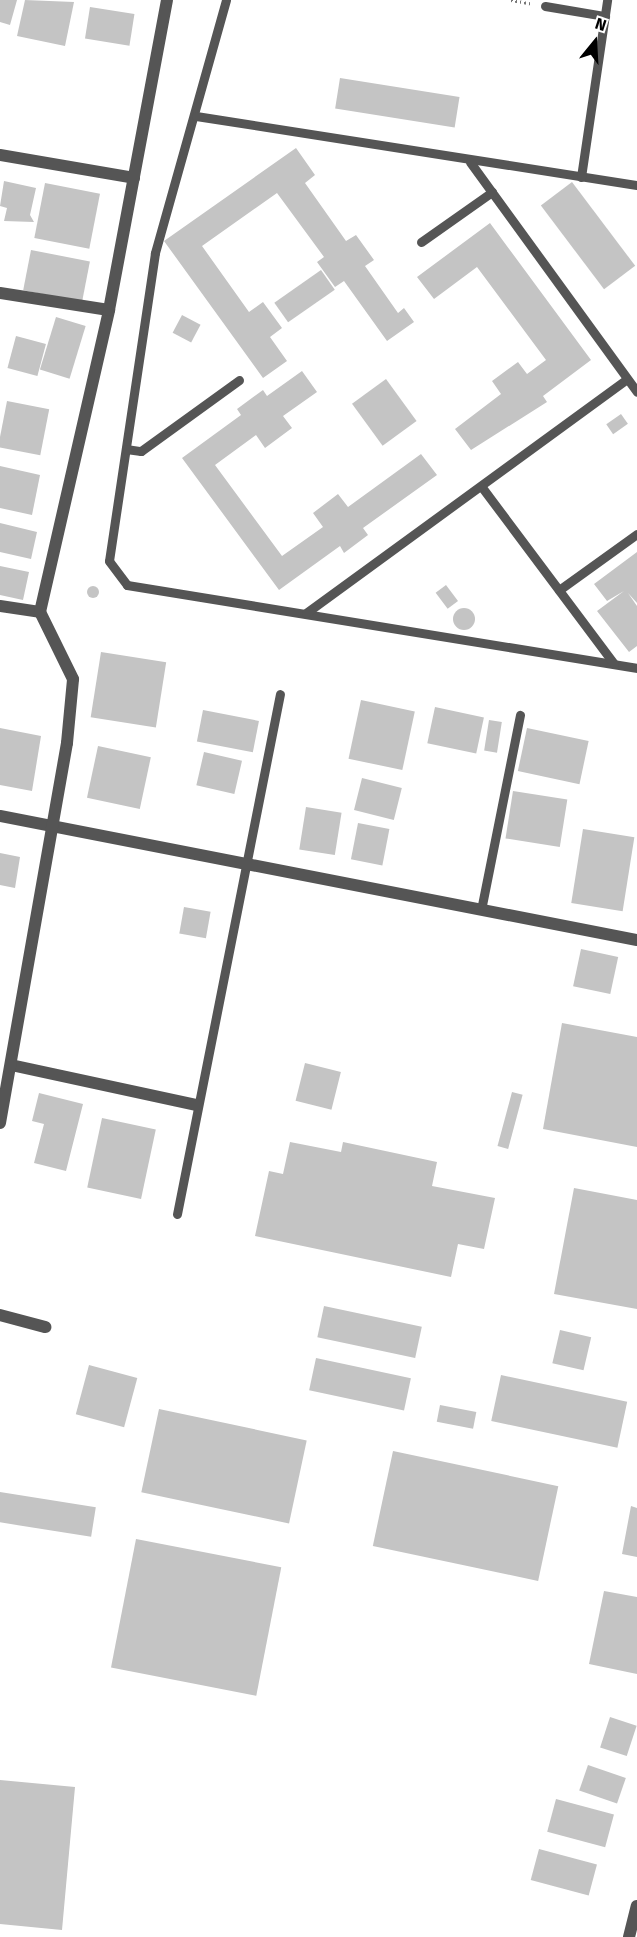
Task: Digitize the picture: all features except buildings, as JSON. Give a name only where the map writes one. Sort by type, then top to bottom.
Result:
[{"type":"street","points":[[0,1123],[52,827],[73,679],[40,612],[109,310],[167,0]]},
{"type":"street","points":[[0,155],[134,178]]},
{"type":"street","points":[[0,293],[109,310]]},
{"type":"street","points":[[0,606],[40,612]]},
{"type":"street","points":[[0,816],[637,940]]},
{"type":"street","points":[[10,1065],[196,1105]]},
{"type":"street","points":[[0,1315],[45,1327]]},
{"type":"street","points":[[629,1937],[637,1906]]},
{"type":"lane","points":[[226,0],[196,116],[155,253],[109,561],[127,585],[637,668]]},
{"type":"lane","points":[[581,177],[608,0]]},
{"type":"lane","points":[[545,6],[605,16]]},
{"type":"lane","points":[[196,116],[470,162],[637,185]]},
{"type":"lane","points":[[470,162],[637,392]]},
{"type":"lane","points":[[421,242],[492,192]]},
{"type":"lane","points":[[306,613],[627,379]]},
{"type":"lane","points":[[126,449],[141,451],[239,380]]},
{"type":"lane","points":[[481,486],[615,664]]},
{"type":"lane","points":[[559,590],[637,534]]},
{"type":"lane","points":[[177,1214],[196,1105],[280,694]]},
{"type":"lane","points":[[482,910],[520,714]]},
{"type":"path","points":[[511,0],[545,6]]}]
